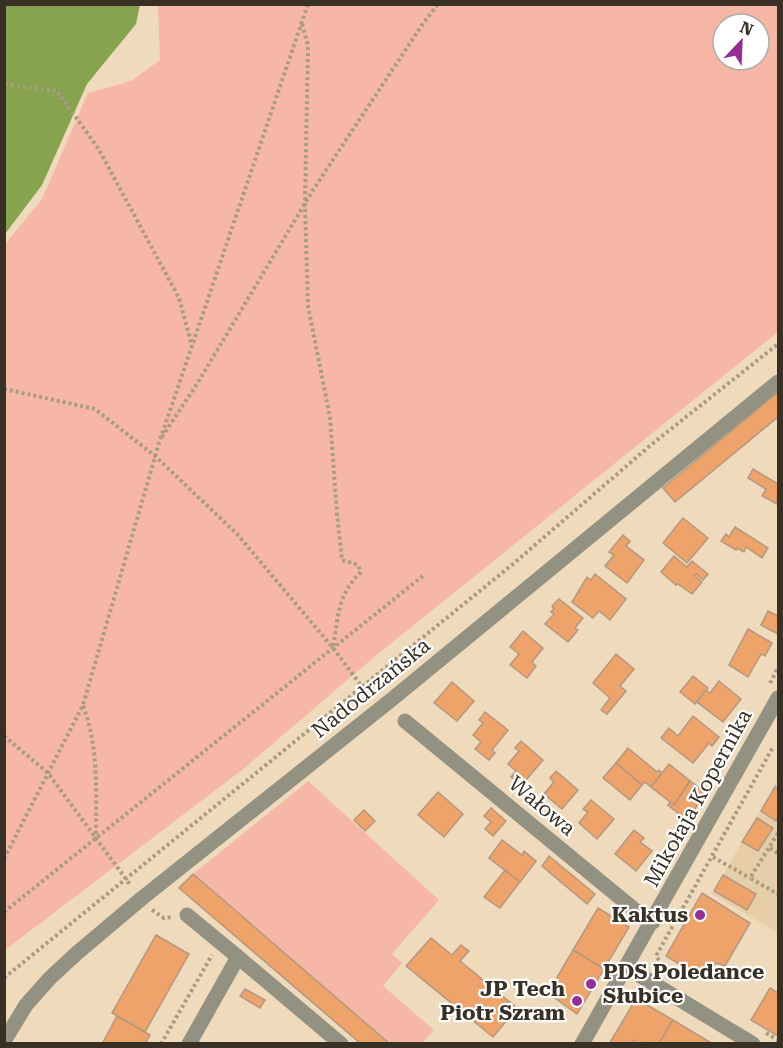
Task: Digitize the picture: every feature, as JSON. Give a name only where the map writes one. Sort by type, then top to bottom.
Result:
[{"type":"street","name":"Nadodrzańska","points":[[4,1041],[26,1005],[50,978],[141,898],[391,700],[778,382]]},
{"type":"street","name":"Mikołaja Kopernika","points":[[582,1044],[778,698]]},
{"type":"street","name":"Wałowa","points":[[405,721],[635,910],[653,922]]},
{"type":"street","points":[[187,915],[341,1044]]},
{"type":"street","points":[[189,1044],[238,957]]},
{"type":"street","points":[[626,967],[753,1044]]},
{"type":"path","points":[[4,859],[82,705],[159,443],[308,4]]},
{"type":"path","points":[[159,443],[305,204],[438,4]]},
{"type":"path","points":[[302,22],[308,45],[305,204],[308,306],[330,417],[342,560],[358,565],[361,572],[351,582],[340,601],[333,648]]},
{"type":"path","points":[[5,84],[57,92],[98,148],[179,298],[192,346]]},
{"type":"path","points":[[4,978],[513,564],[652,444],[778,344]]},
{"type":"path","points":[[4,389],[96,409],[155,456],[237,534],[333,648],[361,687]]},
{"type":"path","points":[[4,912],[424,575]]},
{"type":"path","points":[[776,673],[778,668]]},
{"type":"path","points":[[82,705],[87,717],[96,778],[96,838]]},
{"type":"path","points":[[4,736],[48,774],[125,879]]},
{"type":"path","points":[[672,978],[656,956],[776,741]]},
{"type":"path","points":[[750,879],[778,833]]},
{"type":"path","points":[[770,848],[778,853]]},
{"type":"path","points":[[713,857],[778,894]]},
{"type":"path","points":[[141,898],[164,918],[187,915]]},
{"type":"path","points":[[161,1044],[219,942]]},
{"type":"shaded area","points":[[5,4],[140,5],[136,24],[87,84],[42,185],[5,234]]},
{"type":"shaded area","points":[[158,5],[778,5],[778,332],[373,658],[242,770],[5,950],[5,244],[42,199],[88,93],[131,81],[160,60]]},
{"type":"shaded area","points":[[778,779],[778,933],[712,894]]},
{"type":"shaded area","points":[[308,781],[439,900],[392,954],[402,963],[383,986],[434,1030],[422,1043],[390,1043],[193,874]]},
{"type":"building","points":[[778,392],[778,417],[675,502],[663,488]]},
{"type":"building","points":[[753,469],[778,484],[777,504],[762,496],[766,489],[748,478]]},
{"type":"building","points":[[683,518],[708,538],[687,563],[663,543]]},
{"type":"building","points":[[735,527],[768,548],[762,558],[746,547],[744,552],[721,541],[726,534],[729,537]]},
{"type":"building","points":[[623,535],[630,541],[626,546],[644,560],[627,583],[605,566],[614,555],[609,552]]},
{"type":"building","points":[[674,556],[687,567],[692,561],[708,574],[703,580],[696,574],[694,575],[702,582],[692,594],[678,584],[676,585],[661,572]]},
{"type":"building","points":[[595,574],[626,599],[610,620],[599,611],[593,618],[572,602],[587,577],[591,580]]},
{"type":"building","points":[[559,599],[583,618],[575,628],[578,630],[568,642],[545,624],[554,614],[551,612],[554,609],[552,606]]},
{"type":"building","points":[[768,611],[778,616],[778,634],[761,625]]},
{"type":"building","points":[[748,629],[772,643],[765,656],[761,654],[748,677],[729,665]]},
{"type":"building","points":[[523,631],[543,648],[532,662],[536,666],[527,678],[510,665],[519,654],[510,647]]},
{"type":"building","points":[[616,654],[634,669],[620,686],[626,691],[607,714],[601,710],[610,698],[593,683]]},
{"type":"building","points":[[693,676],[708,688],[695,704],[680,692]]},
{"type":"building","points":[[719,681],[741,699],[723,722],[697,702],[706,690],[710,693]]},
{"type":"building","points":[[452,682],[474,701],[457,721],[434,703]]},
{"type":"building","points":[[485,712],[508,730],[492,750],[495,753],[489,760],[475,749],[481,742],[473,735],[483,723],[479,720]]},
{"type":"building","points":[[693,716],[719,737],[712,746],[709,743],[693,763],[661,738],[669,728],[678,736]]},
{"type":"building","points":[[521,741],[543,760],[521,786],[511,777],[516,771],[508,764],[519,751],[515,748]]},
{"type":"building","points":[[628,748],[657,772],[659,770],[662,773],[651,787],[645,782],[642,785],[616,763]]},
{"type":"building","points":[[616,763],[642,785],[630,800],[603,778]]},
{"type":"building","points":[[669,764],[690,781],[674,805],[651,787]]},
{"type":"building","points":[[556,771],[578,790],[562,809],[544,794],[554,782],[550,778]]},
{"type":"building","points":[[690,781],[705,792],[688,821],[668,805],[670,802],[674,805]]},
{"type":"building","points":[[775,787],[778,790],[776,821],[761,811]]},
{"type":"building","points":[[438,792],[463,814],[444,837],[418,815]]},
{"type":"building","points":[[591,800],[614,819],[597,839],[579,823],[588,812],[583,809]]},
{"type":"building","points":[[491,808],[506,821],[493,836],[485,829],[491,822],[484,816]]},
{"type":"building","points":[[364,810],[375,821],[365,831],[354,820]]},
{"type":"building","points":[[757,818],[773,828],[758,851],[742,842]]},
{"type":"building","points":[[634,830],[644,838],[640,842],[652,851],[636,871],[615,854]]},
{"type":"building","points":[[502,840],[522,855],[524,851],[536,861],[520,882],[489,858]]},
{"type":"building","points":[[549,856],[595,894],[587,904],[542,866]]},
{"type":"building","points":[[505,870],[520,882],[500,908],[484,897]]},
{"type":"building","points":[[193,874],[390,1044],[361,1044],[179,888]]},
{"type":"building","points":[[723,875],[756,894],[747,910],[714,891]]},
{"type":"building","points":[[702,893],[750,923],[725,966],[716,963],[705,980],[666,956]]},
{"type":"building","points":[[598,908],[629,927],[604,969],[573,950]]},
{"type":"building","points":[[156,935],[189,954],[145,1032],[112,1013]]},
{"type":"building","points":[[431,938],[452,955],[461,945],[469,951],[460,961],[517,1008],[493,1037],[406,966]]},
{"type":"building","points":[[573,950],[604,969],[577,1014],[548,993]]},
{"type":"building","points":[[770,988],[778,993],[778,1036],[751,1020]]},
{"type":"building","points":[[245,989],[265,1000],[260,1008],[240,996]]},
{"type":"building","points":[[642,1002],[673,1020],[659,1044],[646,1042],[639,1044],[633,1040],[631,1044],[609,1044],[633,1004]]},
{"type":"building","points":[[117,1016],[150,1035],[145,1044],[102,1044]]},
{"type":"building","points":[[673,1020],[713,1044],[659,1044]]},
{"type":"place","name":"Kaktus","points":[[700,915]]},
{"type":"place","name":"PDS Poledance Słubice","points":[[591,984]]},
{"type":"place","name":"JP Tech Piotr Szram","points":[[577,1001]]}]
